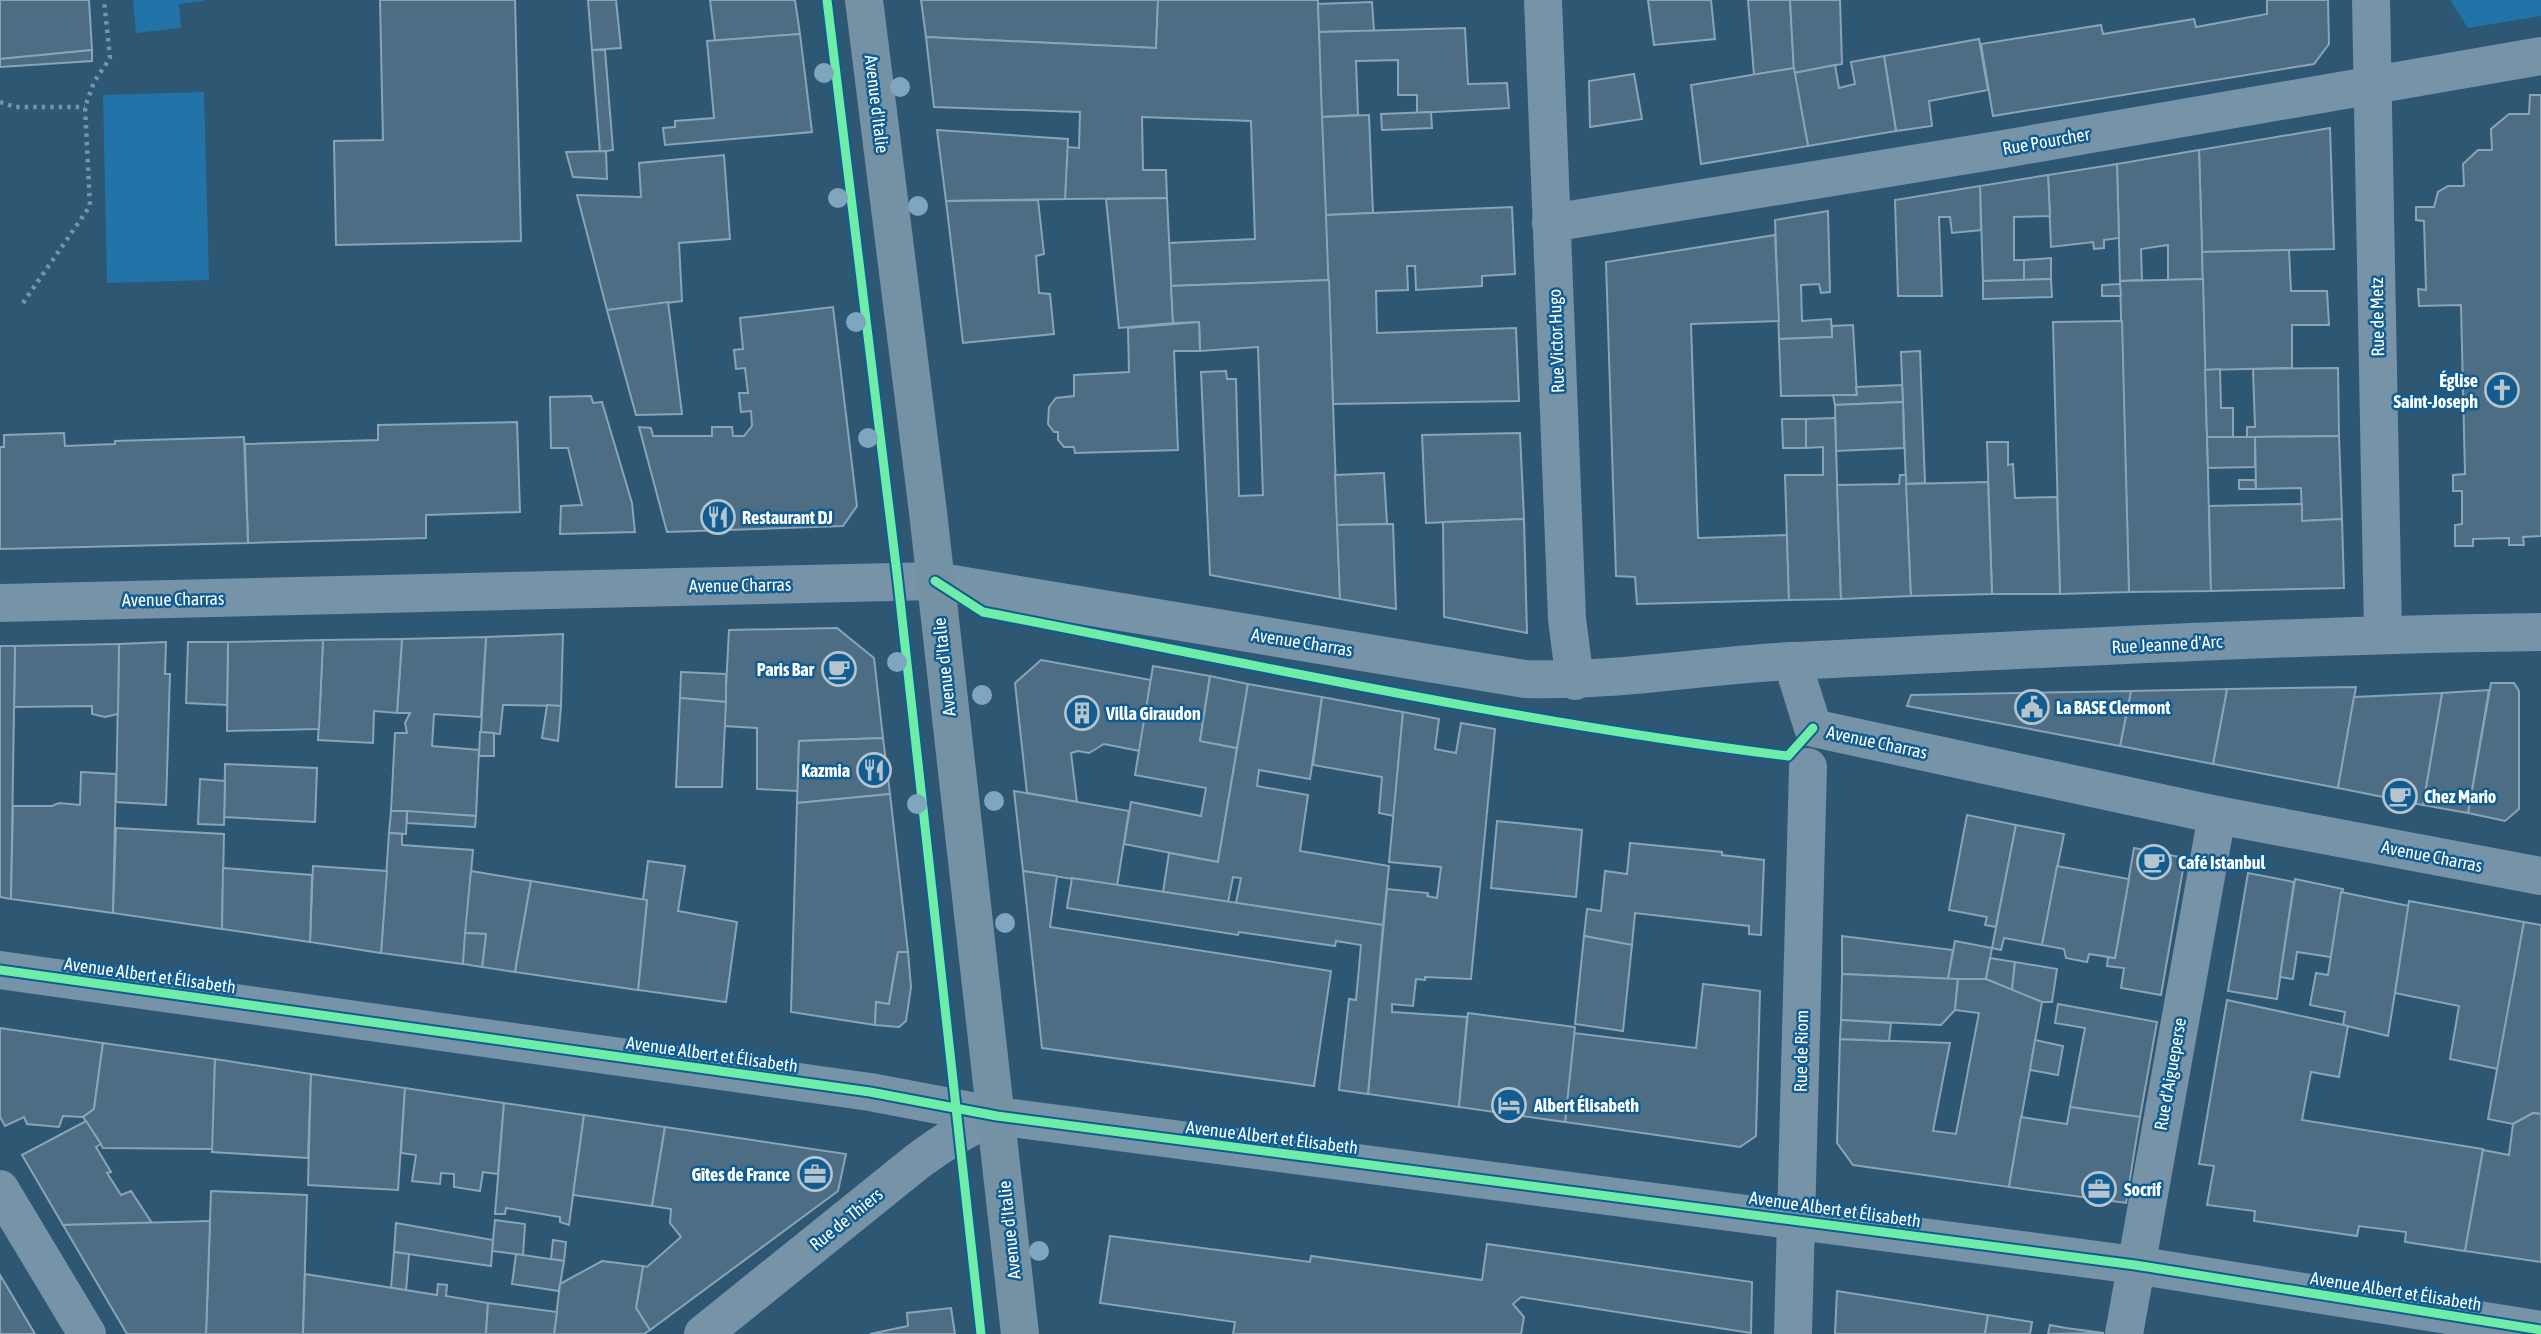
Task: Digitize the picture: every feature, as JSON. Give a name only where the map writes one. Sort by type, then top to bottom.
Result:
[{"type":"main road","name":"Avenue d'Italie","points":[[864,0],[935,581],[1020,1334]]},
{"type":"street","name":"Rue Victor Hugo","points":[[1543,0],[1567,619],[1575,681]]},
{"type":"street","name":"Rue de Metz","points":[[2371,0],[2383,634]]},
{"type":"street","name":"Rue Pourcher","points":[[1550,223],[2004,149],[2541,56]]},
{"type":"street","name":"Avenue Charras","points":[[0,603],[935,581],[1525,679],[1575,681],[1792,661],[1813,728],[2217,815],[2541,876]]},
{"type":"street","name":"Rue Jeanne d'Arc","points":[[1792,661],[2383,634],[2541,632]]},
{"type":"street","name":"Rue de Riom","points":[[1793,1334],[1808,767]]},
{"type":"street","name":"Rue d'Aigueperse","points":[[2124,1334],[2217,815]]},
{"type":"street","name":"Avenue Albert et Élisabeth","points":[[0,970],[870,1092],[997,1116],[2135,1265],[2541,1330]]},
{"type":"street","name":"Rue de Thiers","points":[[703,1334],[918,1160],[951,1137],[997,1116]]},
{"type":"street","points":[[0,1189],[87,1334]]},
{"type":"path","points":[[23,303],[90,206],[85,107],[94,82],[110,58],[104,0]]},
{"type":"path","points":[[0,102],[15,107],[85,107]]},
{"type":"shaded area","points":[[133,0],[203,1],[179,4],[181,28],[136,33]]},
{"type":"shaded area","points":[[2450,0],[2541,0],[2541,16],[2468,28]]},
{"type":"shaded area","points":[[204,92],[209,280],[107,283],[103,95]]},
{"type":"building","points":[[0,0],[89,0],[92,50],[0,59]]},
{"type":"building","points":[[380,0],[515,0],[521,241],[336,245],[334,141],[383,140]]},
{"type":"building","points":[[588,0],[616,0],[621,48],[592,50]]},
{"type":"building","points":[[710,0],[795,0],[800,34],[715,41]]},
{"type":"building","points":[[921,0],[1158,0],[1156,48],[926,37]]},
{"type":"building","points":[[1158,0],[1318,0],[1329,280],[1171,286],[1169,243],[1255,239],[1251,121],[1142,117],[1143,170],[1166,170],[1167,198],[1065,199],[1067,147],[1079,148],[1080,112],[934,107],[926,37],[1156,48]]},
{"type":"building","points":[[1648,0],[1711,0],[1715,39],[1654,45]]},
{"type":"building","points":[[1748,0],[1790,0],[1794,68],[1754,75]]},
{"type":"building","points":[[1790,0],[1840,0],[1842,64],[1794,73]]},
{"type":"building","points":[[2267,0],[2328,0],[2329,44],[2314,64],[1993,116],[1981,44],[2101,25],[2103,34],[2194,19],[2196,27],[2267,14]]},
{"type":"building","points":[[1372,2],[1374,31],[1319,32],[1318,4]]},
{"type":"building","points":[[1465,28],[1468,84],[1507,83],[1509,108],[1417,113],[1417,95],[1398,95],[1398,60],[1356,61],[1358,115],[1322,117],[1319,32]]},
{"type":"building","points":[[800,34],[812,132],[665,145],[663,128],[675,127],[675,121],[714,118],[707,41]]},
{"type":"building","points":[[1979,39],[1988,90],[1929,101],[1932,126],[1896,131],[1884,56]]},
{"type":"building","points":[[92,50],[92,61],[0,67],[0,59]]},
{"type":"building","points":[[592,50],[605,50],[613,150],[600,152]]},
{"type":"building","points":[[1884,56],[1896,131],[1808,146],[1794,73],[1835,65],[1839,88],[1855,84],[1851,62]]},
{"type":"building","points":[[1794,68],[1808,146],[1701,164],[1691,85]]},
{"type":"building","points":[[1634,74],[1642,119],[1590,127],[1589,81]]},
{"type":"building","name":"Église Saint-Joseph","points":[[2530,95],[2541,95],[2541,536],[2523,537],[2524,545],[2509,545],[2509,538],[2473,539],[2473,546],[2455,546],[2455,525],[2462,524],[2462,491],[2453,491],[2453,475],[2465,474],[2461,305],[2419,306],[2418,289],[2426,290],[2424,221],[2416,220],[2416,207],[2434,207],[2438,192],[2448,186],[2464,186],[2463,164],[2478,150],[2492,150],[2491,129],[2509,114],[2529,114]]},
{"type":"building","points":[[1431,112],[1432,128],[1382,130],[1381,114]]},
{"type":"building","points":[[1369,115],[1373,213],[1326,215],[1322,117]]},
{"type":"building","points":[[2330,128],[2334,249],[2202,252],[2199,150]]},
{"type":"building","points":[[937,130],[1068,139],[1065,199],[946,201]]},
{"type":"building","points":[[2199,150],[2203,279],[2168,280],[2168,245],[2141,249],[2142,280],[2120,281],[2117,164]]},
{"type":"building","points":[[606,151],[607,179],[573,177],[566,152]]},
{"type":"building","points":[[724,155],[730,239],[679,243],[682,301],[607,310],[577,195],[641,197],[639,163]]},
{"type":"building","points":[[2117,164],[2119,238],[2104,240],[2104,248],[2094,249],[2093,242],[2051,247],[2048,175]]},
{"type":"building","points":[[2048,175],[2050,216],[2014,217],[2014,260],[2024,260],[2024,280],[1983,281],[1980,186]]},
{"type":"building","points":[[1980,186],[1981,230],[1952,233],[1950,217],[1939,217],[1942,296],[1898,296],[1895,200]]},
{"type":"building","points":[[1167,198],[1173,323],[1119,328],[1106,199]]},
{"type":"building","points":[[1038,200],[1044,254],[1036,256],[1039,293],[1050,294],[1054,334],[963,343],[946,201]]},
{"type":"building","points":[[1512,207],[1515,274],[1482,276],[1482,286],[1416,290],[1415,266],[1407,266],[1408,290],[1376,291],[1377,333],[1516,328],[1519,401],[1333,404],[1326,215]]},
{"type":"building","points":[[1828,211],[1830,292],[1821,293],[1819,284],[1801,285],[1802,321],[1831,319],[1832,337],[1779,339],[1775,220]]},
{"type":"building","points":[[1775,235],[1779,321],[1691,324],[1698,538],[1787,535],[1789,600],[1637,604],[1635,577],[1616,576],[1606,262]]},
{"type":"building","points":[[2289,250],[2291,291],[2327,291],[2329,325],[2292,325],[2292,368],[2205,370],[2202,252]]},
{"type":"building","points":[[2051,258],[2051,279],[2024,280],[2024,260]]},
{"type":"building","points":[[2051,279],[2052,297],[1983,299],[1983,281]]},
{"type":"building","points":[[2203,279],[2211,591],[2129,592],[2120,281]]},
{"type":"building","points":[[1329,280],[1340,599],[1210,575],[1201,372],[1226,371],[1227,379],[1236,379],[1239,496],[1263,495],[1258,347],[1200,351],[1199,322],[1173,323],[1171,286]]},
{"type":"building","points":[[2120,284],[2121,296],[2102,296],[2102,285]]},
{"type":"building","points":[[668,302],[682,414],[636,415],[607,310]]},
{"type":"building","points":[[833,307],[857,506],[843,526],[667,532],[639,427],[651,428],[653,436],[712,436],[712,427],[732,427],[733,436],[744,436],[752,426],[751,411],[741,412],[739,393],[748,393],[745,368],[736,369],[734,350],[743,349],[740,318]]},
{"type":"building","points":[[2122,321],[2129,592],[2060,594],[2053,322]]},
{"type":"building","points":[[1199,322],[1200,351],[1174,351],[1178,450],[1075,453],[1074,447],[1064,447],[1058,440],[1058,432],[1054,432],[1048,424],[1049,407],[1056,398],[1074,396],[1074,375],[1129,372],[1128,328]]},
{"type":"building","points":[[1853,325],[1857,395],[1781,396],[1779,339],[1832,337],[1832,326]]},
{"type":"building","points":[[1920,351],[1925,483],[1906,484],[1901,352]]},
{"type":"building","points":[[2338,368],[2339,436],[2247,437],[2247,427],[2255,427],[2253,369]]},
{"type":"building","points":[[2220,369],[2221,408],[2233,408],[2233,437],[2207,437],[2205,370]]},
{"type":"building","points":[[1902,385],[1903,402],[1835,405],[1833,395],[1857,395],[1856,387]]},
{"type":"building","points":[[591,396],[593,403],[602,402],[632,503],[635,532],[560,534],[561,506],[582,505],[568,448],[551,448],[550,397]]},
{"type":"building","points":[[1903,402],[1904,448],[1836,451],[1835,405]]},
{"type":"building","points":[[1835,418],[1841,599],[1789,600],[1785,475],[1823,475],[1823,447],[1806,448],[1806,419]]},
{"type":"building","points":[[1782,419],[1806,419],[1806,448],[1783,448]]},
{"type":"building","points":[[517,422],[520,512],[426,515],[426,538],[248,543],[245,444],[378,440],[378,425]]},
{"type":"building","points":[[64,433],[65,446],[115,444],[115,441],[244,437],[248,543],[0,549],[0,447],[4,447],[4,435]]},
{"type":"building","points":[[1520,433],[1524,519],[1426,523],[1422,435]]},
{"type":"building","points":[[2339,436],[2342,519],[2302,521],[2301,488],[2256,489],[2255,437]]},
{"type":"building","points":[[2207,437],[2255,437],[2255,467],[2208,468]]},
{"type":"building","points":[[1987,442],[2008,442],[2008,465],[2013,464],[2015,498],[2057,497],[2060,594],[1992,594]]},
{"type":"building","points":[[1384,473],[1387,524],[1337,525],[1335,475]]},
{"type":"building","points":[[1900,475],[1906,475],[1911,596],[1841,599],[1837,485],[1899,484]]},
{"type":"building","points":[[2239,480],[2255,480],[2256,489],[2239,489]]},
{"type":"building","points":[[1988,482],[1992,594],[1911,596],[1906,484]]},
{"type":"building","points":[[2302,504],[2302,521],[2342,519],[2344,588],[2211,591],[2209,506]]},
{"type":"building","points":[[1524,519],[1527,633],[1444,617],[1443,522]]},
{"type":"building","points":[[1393,524],[1396,609],[1340,599],[1337,525]]},
{"type":"building","points":[[837,628],[874,658],[883,738],[799,741],[798,791],[757,789],[757,728],[724,726],[729,630]]},
{"type":"building","points":[[563,634],[561,706],[503,705],[500,734],[481,732],[486,637]]},
{"type":"building","points":[[486,637],[481,717],[434,714],[432,746],[479,750],[476,816],[391,811],[395,733],[407,733],[405,723],[410,713],[397,713],[402,639]]},
{"type":"building","points":[[402,639],[397,713],[374,711],[373,743],[318,740],[323,640]]},
{"type":"building","points":[[323,640],[319,729],[227,731],[228,642]]},
{"type":"building","points":[[166,642],[165,674],[170,674],[166,805],[116,802],[119,644]]},
{"type":"building","points":[[188,642],[228,642],[227,705],[186,703]]},
{"type":"building","points":[[119,644],[118,714],[105,717],[92,714],[92,706],[14,707],[15,646]]},
{"type":"building","points":[[0,646],[15,646],[11,899],[0,897]]},
{"type":"building","name":"Villa Giraudon","points":[[1041,660],[1151,680],[1140,751],[1104,744],[1089,753],[1071,753],[1077,802],[1027,793],[1015,683]]},
{"type":"building","points":[[1153,666],[1210,676],[1200,741],[1237,748],[1218,862],[1124,844],[1131,802],[1201,816],[1206,788],[1135,775]]},
{"type":"building","points":[[681,672],[726,674],[726,702],[680,698]]},
{"type":"building","points":[[1210,676],[1248,684],[1237,748],[1200,741]]},
{"type":"building","points":[[2491,683],[2514,683],[2519,691],[2519,809],[2505,821],[2468,813]]},
{"type":"building","points":[[1248,684],[1322,697],[1310,779],[1259,770],[1257,786],[1308,795],[1300,851],[1389,866],[1383,925],[1236,903],[1241,878],[1233,877],[1228,902],[1163,892],[1169,853],[1218,862]]},
{"type":"building","points":[[2356,687],[2338,788],[2213,764],[2227,689]]},
{"type":"building","points":[[2227,689],[2213,764],[2120,746],[2131,691]]},
{"type":"building","points":[[2489,690],[2468,813],[2423,805],[2442,693]]},
{"type":"building","points":[[2131,691],[2120,746],[1907,706],[1911,695]]},
{"type":"building","points":[[2442,693],[2423,805],[2338,788],[2354,697]]},
{"type":"building","points":[[1322,697],[1403,712],[1394,816],[1379,813],[1382,777],[1313,765]]},
{"type":"building","points":[[680,698],[726,702],[722,787],[676,787]]},
{"type":"building","points":[[547,705],[561,706],[558,741],[542,738]]},
{"type":"building","points":[[1403,712],[1439,719],[1435,749],[1456,753],[1461,723],[1495,729],[1471,979],[1416,979],[1413,1006],[1392,1004],[1392,1012],[1467,1017],[1459,1107],[1368,1094],[1387,889],[1428,893],[1427,896],[1437,898],[1441,867],[1389,862]]},
{"type":"building","points":[[480,732],[494,733],[494,756],[479,756]]},
{"type":"building","points":[[883,738],[890,794],[797,803],[799,741]]},
{"type":"building","points":[[225,764],[317,768],[315,822],[224,817]]},
{"type":"building","points":[[81,772],[116,774],[113,913],[11,899],[13,806],[52,806],[59,803],[80,805]]},
{"type":"building","points":[[200,779],[225,781],[224,825],[198,824]]},
{"type":"building","points":[[1014,791],[1129,811],[1117,886],[1023,871]]},
{"type":"building","points":[[890,794],[908,952],[898,952],[889,1004],[876,1002],[875,1025],[791,1012],[797,803]]},
{"type":"building","points":[[391,811],[407,811],[406,834],[389,833]]},
{"type":"building","points":[[407,811],[476,816],[475,827],[407,823]]},
{"type":"building","points":[[1967,815],[2016,825],[1996,927],[1985,925],[1987,917],[1949,910]]},
{"type":"building","points":[[1497,821],[1582,830],[1576,897],[1491,888]]},
{"type":"building","points":[[2016,825],[2064,834],[2042,945],[2004,938],[2001,950],[1992,948]]},
{"type":"building","points":[[116,828],[224,834],[222,929],[113,913]]},
{"type":"building","points":[[389,833],[402,834],[402,845],[473,850],[463,964],[381,953]]},
{"type":"building","points":[[1630,843],[1722,852],[1722,855],[1764,860],[1761,935],[1749,934],[1749,926],[1635,913],[1632,945],[1584,936],[1587,909],[1601,911],[1605,871],[1627,874]]},
{"type":"building","points":[[2134,848],[2185,858],[2161,995],[2121,988],[2124,968],[2107,966],[2108,957],[2115,958]]},
{"type":"building","points":[[648,861],[685,866],[678,911],[737,922],[726,1002],[638,990]]},
{"type":"building","points":[[313,866],[387,871],[381,953],[310,942]]},
{"type":"building","points":[[2057,866],[2129,879],[2115,958],[2089,954],[2087,962],[2066,958],[2064,949],[2042,945]]},
{"type":"building","points":[[223,868],[312,875],[310,942],[222,929]]},
{"type":"building","points":[[471,871],[531,881],[515,972],[482,967],[486,934],[465,933]]},
{"type":"building","points":[[1023,871],[1057,876],[1050,927],[1331,971],[1314,1086],[1042,1048]]},
{"type":"building","points":[[2248,873],[2294,882],[2277,999],[2228,991]]},
{"type":"building","points":[[1072,878],[1383,925],[1368,1094],[1339,1090],[1349,999],[1356,1000],[1361,945],[1336,941],[1335,946],[1239,932],[1238,935],[1067,908]]},
{"type":"building","points":[[2295,879],[2343,889],[2331,957],[2297,952],[2293,979],[2280,977]]},
{"type":"building","points":[[531,881],[647,900],[638,990],[515,972]]},
{"type":"building","points":[[2341,892],[2409,906],[2388,1036],[2343,1025],[2345,1012],[2310,1005],[2316,973],[2328,975]]},
{"type":"building","points":[[2409,901],[2524,922],[2498,1069],[2450,1059],[2459,1006],[2395,993]]},
{"type":"building","points":[[2524,922],[2541,925],[2541,1114],[2533,1113],[2513,1124],[2488,1119]]},
{"type":"building","points":[[465,933],[486,934],[482,967],[463,964]]},
{"type":"building","points":[[1584,936],[1632,945],[1623,1031],[1575,1024]]},
{"type":"building","points":[[1842,936],[1953,950],[1948,979],[1842,974]]},
{"type":"building","points":[[1955,941],[1992,948],[1986,979],[1948,979]]},
{"type":"building","points":[[898,952],[908,952],[911,987],[906,1021],[899,1027],[875,1025],[876,1002],[889,1004]]},
{"type":"building","points":[[1990,958],[2015,962],[2012,990],[1986,979]]},
{"type":"building","points":[[2015,962],[2057,969],[2052,1002],[2042,1002],[2012,990]]},
{"type":"building","points":[[1842,974],[1958,979],[1955,1010],[1941,1025],[1841,1020]]},
{"type":"building","points":[[1958,979],[1986,979],[2042,1002],[2009,1187],[1853,1165],[1837,1143],[1840,1039],[1950,1043],[1933,1131],[1956,1134],[1979,1013],[1955,1010]]},
{"type":"building","points":[[1703,984],[1760,991],[1756,1136],[1740,1147],[1565,1122],[1574,1033],[1696,1048]]},
{"type":"building","points":[[2227,1000],[2348,1026],[2339,1077],[2311,1072],[2302,1120],[2483,1149],[2465,1251],[2405,1242],[2406,1232],[2359,1226],[2357,1236],[2254,1221],[2255,1211],[2207,1205],[2214,1166],[2199,1164]]},
{"type":"building","points":[[2058,1004],[2157,1022],[2140,1117],[2070,1107],[2085,1028],[2055,1023]]},
{"type":"building","points":[[1468,1013],[1575,1027],[1565,1122],[1459,1107]]},
{"type":"building","points":[[1841,1020],[1891,1023],[1889,1041],[1840,1039]]},
{"type":"building","points":[[0,1028],[103,1043],[94,1109],[83,1117],[63,1116],[59,1127],[27,1124],[24,1117],[5,1126],[0,1117]]},
{"type":"building","points":[[2035,1040],[2063,1046],[2058,1075],[2030,1070]]},
{"type":"building","points":[[103,1043],[215,1059],[213,1149],[103,1148],[83,1117],[94,1109]]},
{"type":"building","points":[[215,1059],[311,1074],[308,1158],[212,1152]]},
{"type":"building","points":[[311,1074],[405,1088],[398,1190],[308,1185]]},
{"type":"building","points":[[405,1088],[504,1103],[498,1174],[483,1172],[480,1191],[454,1187],[454,1174],[441,1173],[440,1184],[412,1181],[416,1155],[401,1153]]},
{"type":"building","points":[[504,1103],[584,1115],[569,1225],[560,1222],[560,1217],[506,1208],[505,1214],[495,1214]]},
{"type":"building","points":[[2070,1107],[2140,1117],[2126,1203],[2009,1187],[2021,1117],[2067,1124]]},
{"type":"building","points":[[2533,1113],[2541,1114],[2541,1262],[2465,1251],[2483,1150],[2509,1155],[2513,1124]]},
{"type":"building","points":[[584,1115],[665,1127],[652,1206],[573,1195]]},
{"type":"building","points":[[86,1121],[101,1144],[96,1147],[111,1172],[107,1173],[121,1195],[131,1191],[152,1223],[63,1225],[22,1155]]},
{"type":"building","points":[[665,1127],[846,1154],[838,1191],[650,1330],[636,1308],[643,1266],[647,1267],[681,1237],[670,1223],[671,1209],[652,1206]]},
{"type":"building","points":[[211,1191],[307,1195],[303,1334],[206,1334]]},
{"type":"building","points":[[495,1220],[525,1224],[523,1255],[492,1251]]},
{"type":"building","points":[[210,1221],[206,1334],[127,1334],[63,1225]]},
{"type":"building","points":[[396,1223],[493,1240],[491,1266],[394,1252]]},
{"type":"building","points":[[1110,1236],[1310,1262],[1311,1256],[1482,1280],[1487,1244],[1752,1282],[1751,1333],[1521,1297],[1513,1304],[1524,1317],[1521,1334],[1233,1334],[1235,1322],[1100,1303]]},
{"type":"building","points":[[553,1240],[566,1242],[564,1261],[551,1259]]},
{"type":"building","points":[[394,1252],[409,1254],[406,1291],[391,1288]]},
{"type":"building","points":[[516,1254],[564,1261],[559,1291],[512,1284]]},
{"type":"building","points":[[602,1261],[643,1266],[636,1308],[650,1330],[644,1334],[554,1334],[560,1284]]},
{"type":"building","points":[[305,1274],[437,1295],[438,1284],[447,1285],[446,1296],[488,1303],[486,1334],[303,1334]]},
{"type":"building","points":[[0,1275],[9,1290],[35,1334],[0,1334]]},
{"type":"building","points":[[1837,1291],[1988,1315],[1985,1334],[1835,1334]]},
{"type":"building","points":[[488,1303],[557,1312],[554,1334],[486,1334]]},
{"type":"building","points":[[951,1308],[955,1334],[870,1334],[908,1326],[907,1313]]},
{"type":"building","points":[[1988,1315],[2032,1322],[2030,1334],[1985,1334]]},
{"type":"building","points":[[2050,1325],[2066,1328],[2104,1333],[2048,1334]]},
{"type":"cycle path","points":[[827,0],[898,582],[981,1334]]},
{"type":"cycle path","points":[[935,581],[983,612],[1384,691],[1586,726],[1788,756],[1813,728]]},
{"type":"cycle path","points":[[0,970],[870,1092],[997,1116],[2135,1265],[2541,1330]]},
{"type":"place","name":"Église Saint-Joseph","points":[[2502,390]]},
{"type":"place","name":"Restaurant DJ","points":[[718,517]]},
{"type":"place","name":"Paris Bar","points":[[839,669]]},
{"type":"place","name":"La BASE Clermont","points":[[2032,707]]},
{"type":"place","name":"Villa Giraudon","points":[[1082,713]]},
{"type":"place","name":"Kazmia","points":[[874,770]]},
{"type":"place","name":"Chez Mario","points":[[2400,796]]},
{"type":"place","name":"Café Istanbul","points":[[2154,862]]},
{"type":"place","name":"Albert Élisabeth","points":[[1509,1105]]},
{"type":"place","name":"Gîtes de France","points":[[815,1174]]},
{"type":"place","name":"Socrif","points":[[2099,1189]]}]
